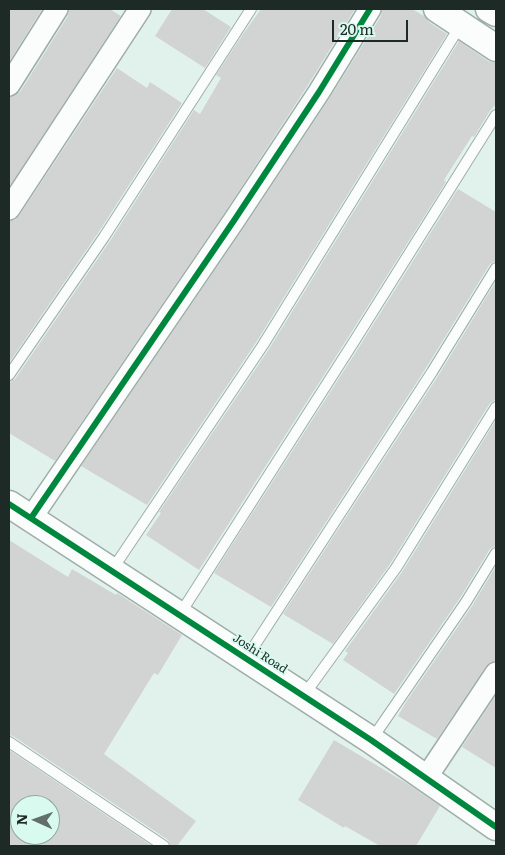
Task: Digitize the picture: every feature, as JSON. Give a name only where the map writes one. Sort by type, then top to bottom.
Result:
[{"type":"street","points":[[9,85],[57,9]]},
{"type":"street","points":[[9,209],[140,9]]},
{"type":"street","points":[[31,518],[240,211],[370,9]]},
{"type":"street","points":[[437,9],[496,48]]},
{"type":"street","points":[[489,9],[496,14]]},
{"type":"street","name":"Joshi Road","points":[[9,504],[371,740],[496,827]]},
{"type":"street","points":[[426,778],[496,673]]},
{"type":"lane","points":[[9,376],[104,237],[251,9]]},
{"type":"lane","points":[[112,571],[263,345],[461,24]]},
{"type":"lane","points":[[179,615],[496,115]]},
{"type":"lane","points":[[246,658],[432,372],[496,268]]},
{"type":"lane","points":[[303,696],[396,568],[496,407]]},
{"type":"lane","points":[[371,740],[466,602],[496,553]]},
{"type":"lane","points":[[9,742],[164,846]]},
{"type":"building","points":[[9,9],[42,9],[9,62]]},
{"type":"building","points":[[69,9],[110,9],[121,16],[9,187],[9,97],[15,96],[20,92],[68,16]]},
{"type":"building","points":[[172,9],[203,9],[231,27],[205,68],[155,36]]},
{"type":"building","points":[[261,9],[355,9],[225,212],[55,461],[9,433],[9,382],[15,379],[110,241],[194,110],[200,114],[221,78],[216,75]]},
{"type":"building","points":[[382,9],[412,9],[447,34],[257,341],[147,505],[81,466],[245,226],[329,99],[381,16]]},
{"type":"building","points":[[459,41],[488,61],[496,63],[496,104],[474,137],[472,136],[444,180],[446,182],[199,570],[146,535],[161,513],[159,512],[269,349]]},
{"type":"building","points":[[117,68],[147,88],[150,82],[182,103],[98,233],[9,363],[9,221],[15,220],[19,216]]},
{"type":"building","points":[[458,189],[496,212],[496,261],[490,264],[426,368],[271,607],[214,573]]},
{"type":"building","points":[[496,281],[496,400],[490,403],[390,564],[333,644],[283,614],[438,376]]},
{"type":"building","points":[[496,420],[496,546],[490,549],[460,598],[394,694],[343,660],[348,653],[345,651],[402,572]]},
{"type":"building","points":[[9,540],[68,577],[72,569],[116,595],[117,593],[182,635],[158,675],[154,673],[104,754],[196,821],[177,846],[171,846],[168,840],[9,735]]},
{"type":"building","points":[[496,566],[496,661],[490,662],[486,666],[437,739],[398,716],[472,606]]},
{"type":"building","points":[[496,695],[496,768],[462,747]]},
{"type":"building","points":[[334,740],[408,784],[440,806],[416,846],[380,846],[345,826],[344,828],[298,800]]},
{"type":"building","points":[[9,750],[152,846],[9,846]]},
{"type":"cycle path","points":[[31,518],[235,219],[319,92],[370,9]]},
{"type":"cycle path","points":[[9,504],[371,740],[496,827]]}]
